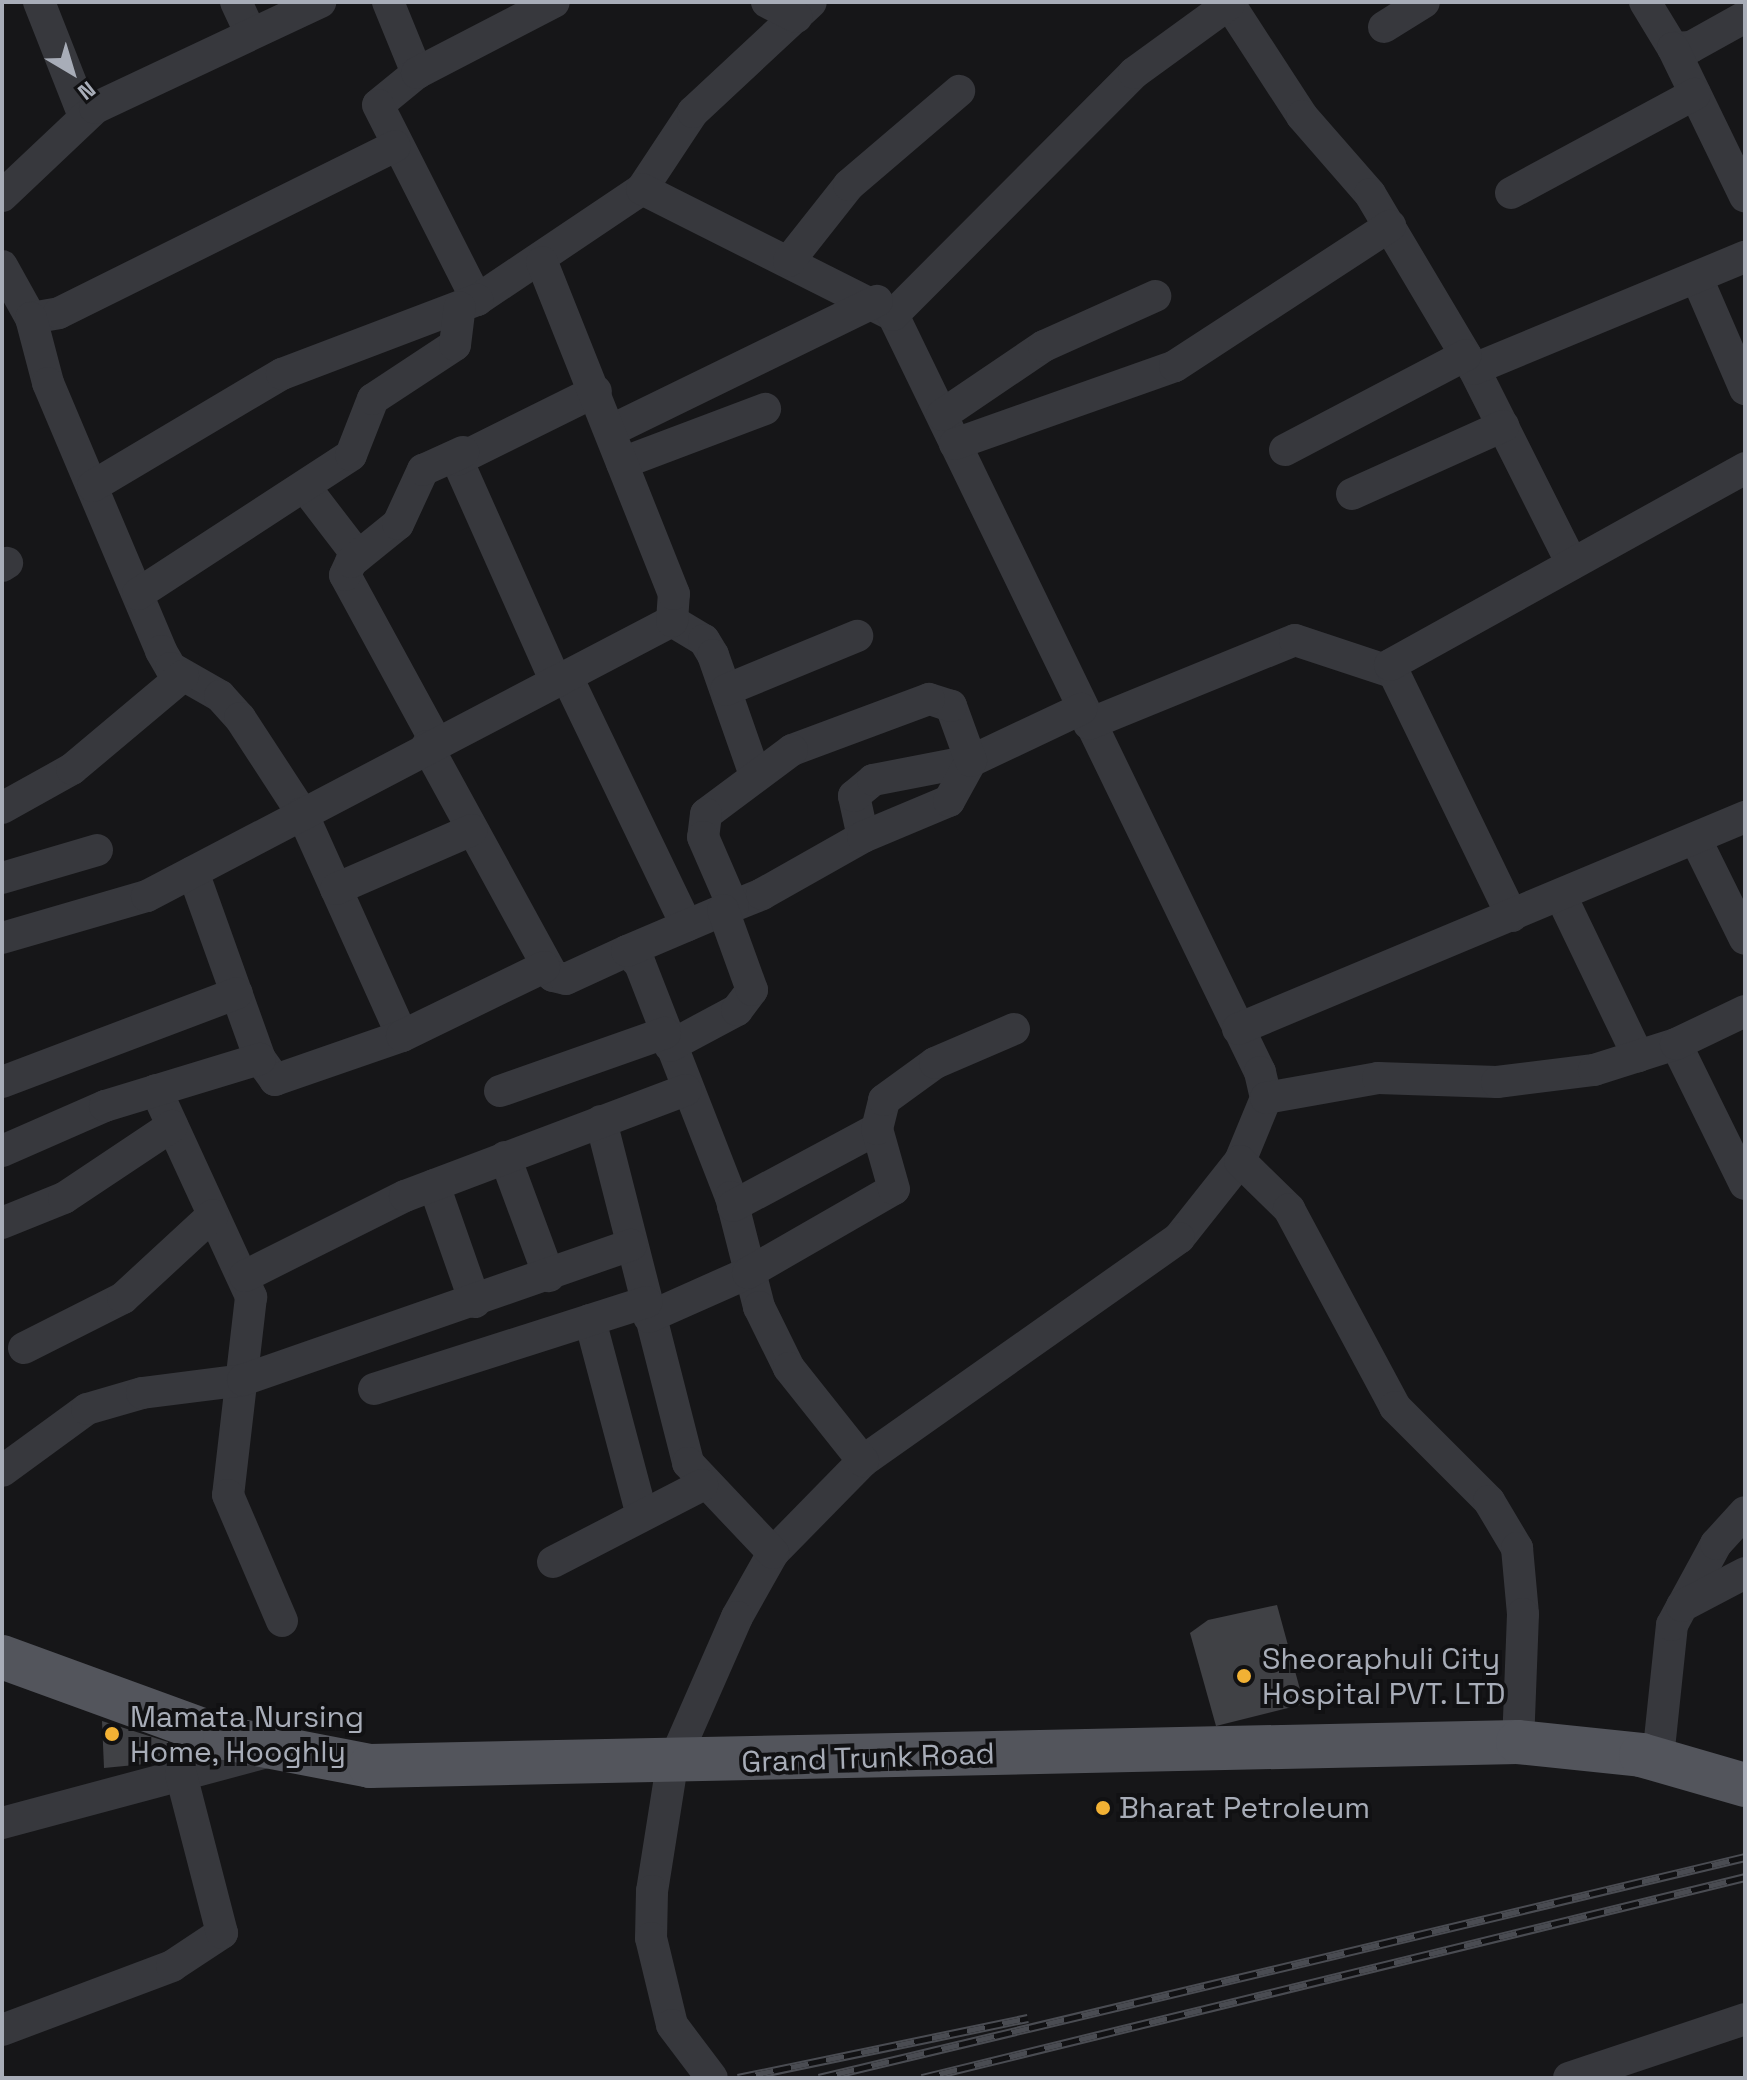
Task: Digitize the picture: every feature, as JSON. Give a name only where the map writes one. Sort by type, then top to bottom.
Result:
[{"type":"main road","name":"Grand Trunk Road","points":[[2,1657],[271,1751],[384,1766],[672,1765],[1329,1741],[1518,1742],[1658,1758],[1745,1785]]},
{"type":"street","points":[[39,2],[84,116]]},
{"type":"street","points":[[236,2],[251,34]]},
{"type":"street","points":[[2,196],[84,116],[320,2]]},
{"type":"street","points":[[388,2],[417,73]]},
{"type":"street","points":[[138,594],[305,487],[361,443],[367,412],[384,388],[455,345],[469,304],[378,105],[417,73],[554,2]]},
{"type":"street","points":[[767,2],[803,10]]},
{"type":"street","points":[[1384,27],[1424,2]]},
{"type":"street","points":[[1645,2],[1673,48],[1745,196]]},
{"type":"street","points":[[610,431],[885,308],[1134,73],[1228,3],[1302,116],[1390,226],[1470,362],[1572,564]]},
{"type":"street","points":[[93,486],[282,374],[469,304],[542,262],[642,189],[693,112],[803,10]]},
{"type":"street","points":[[1673,48],[1691,47],[1745,17]]},
{"type":"street","points":[[789,261],[849,185],[959,91]]},
{"type":"street","points":[[1511,193],[1695,94]]},
{"type":"street","points":[[31,318],[87,303],[395,146]]},
{"type":"street","points":[[642,189],[885,308],[949,429],[1238,1029],[1266,1098],[1240,1161],[1209,1206],[1148,1264],[863,1461],[773,1553],[672,1765],[651,1938],[672,2025],[712,2078]]},
{"type":"street","points":[[949,429],[1175,366],[1390,226]]},
{"type":"street","points":[[1285,450],[1470,362],[1697,278],[1745,257]]},
{"type":"street","points":[[542,262],[596,391],[674,594],[672,621]]},
{"type":"street","points":[[2,266],[31,318],[48,383],[161,651],[183,676],[220,696],[240,718],[302,813],[402,1036]]},
{"type":"street","points":[[1697,278],[1745,389]]},
{"type":"street","points":[[949,429],[1019,360],[1155,296]]},
{"type":"street","points":[[596,391],[423,470],[398,524],[358,556],[345,575],[350,591],[432,744],[472,830],[544,967],[566,979],[728,908],[863,837],[937,810],[971,761]]},
{"type":"street","points":[[622,463],[765,409]]},
{"type":"street","points":[[1352,494],[1503,426]]},
{"type":"street","points":[[463,452],[457,471],[687,926]]},
{"type":"street","points":[[1389,671],[1395,660],[1745,468]]},
{"type":"street","points":[[305,487],[358,556]]},
{"type":"street","points":[[2,938],[112,911],[193,872],[432,744],[672,621]]},
{"type":"street","points":[[672,621],[704,640],[726,690],[755,775]]},
{"type":"street","points":[[726,690],[857,636]]},
{"type":"street","points":[[863,837],[854,796],[862,787],[971,761],[1295,640],[1389,671],[1512,916]]},
{"type":"street","points":[[2,808],[72,769],[183,676]]},
{"type":"street","points":[[500,1091],[668,1040],[737,1010],[752,990],[700,825],[755,775],[792,750],[929,699],[951,706],[971,761]]},
{"type":"street","points":[[1238,1029],[1745,817]]},
{"type":"street","points":[[336,889],[472,830]]},
{"type":"street","points":[[1696,840],[1745,939]]},
{"type":"street","points":[[2,878],[97,850]]},
{"type":"street","points":[[193,872],[260,1059],[268,1075],[285,1081],[402,1036],[544,967]]},
{"type":"street","points":[[1561,896],[1638,1056]]},
{"type":"street","points":[[627,951],[640,964],[733,1206],[748,1273],[789,1368],[863,1461]]},
{"type":"street","points":[[2,1082],[237,993]]},
{"type":"street","points":[[1266,1098],[1378,1078],[1544,1078],[1676,1044],[1745,1011]]},
{"type":"street","points":[[374,1389],[590,1320],[647,1310],[748,1273],[894,1189],[877,1129],[884,1100],[902,1082],[1014,1029]]},
{"type":"street","points":[[1676,1044],[1745,1184]]},
{"type":"street","points":[[2,1151],[156,1090],[260,1059]]},
{"type":"street","points":[[156,1090],[213,1215],[245,1276],[252,1316],[228,1495],[282,1621]]},
{"type":"street","points":[[245,1276],[434,1185],[686,1090]]},
{"type":"street","points":[[601,1121],[674,1420],[702,1485],[773,1553]]},
{"type":"street","points":[[2,1223],[64,1198],[172,1126]]},
{"type":"street","points":[[733,1206],[877,1129]]},
{"type":"street","points":[[505,1157],[549,1276]]},
{"type":"street","points":[[1240,1161],[1289,1209],[1395,1407],[1489,1501],[1517,1548],[1523,1614],[1518,1742]]},
{"type":"street","points":[[434,1185],[475,1302]]},
{"type":"street","points":[[24,1348],[123,1298],[213,1215]]},
{"type":"street","points":[[2,1471],[87,1409],[243,1380],[475,1302],[631,1245]]},
{"type":"street","points":[[590,1320],[641,1512]]},
{"type":"street","points":[[553,1562],[593,1547],[641,1512],[702,1485]]},
{"type":"street","points":[[1658,1758],[1672,1625],[1716,1544],[1745,1512]]},
{"type":"street","points":[[1682,1606],[1745,1573]]},
{"type":"street","points":[[2,1823],[271,1751]]},
{"type":"street","points":[[2,2030],[172,1966],[222,1933],[220,1905],[181,1774]]},
{"type":"street","points":[[1569,2078],[1745,2019]]},
{"type":"building","name":"Sheoraphuli City Hospital PVT. LTD","points":[[1277,1605],[1304,1704],[1216,1726],[1190,1633],[1208,1620]]},
{"type":"building","points":[[102,1721],[168,1742],[166,1762],[104,1768]]},
{"type":"railway","points":[[819,2078],[1745,1857]]},
{"type":"railway","points":[[922,2078],[1745,1877]]},
{"type":"railway","points":[[738,2078],[1028,2018]]},
{"type":"place","name":"Sheoraphuli City Hospital PVT. LTD","points":[[1244,1676]]},
{"type":"place","name":"Mamata Nursing Home, Hooghly","points":[[112,1734]]},
{"type":"place","name":"Bharat Petroleum","points":[[1103,1808]]}]
